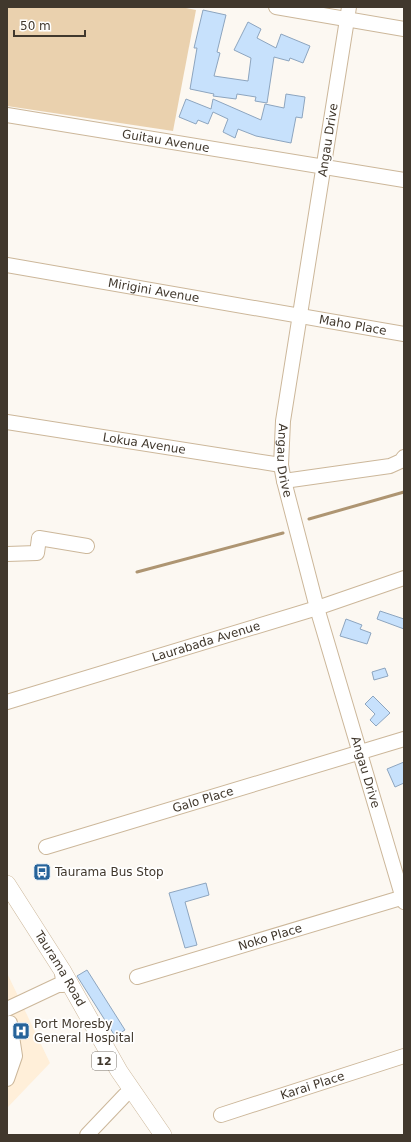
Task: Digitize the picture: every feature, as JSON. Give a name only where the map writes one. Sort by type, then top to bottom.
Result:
[{"type":"main road","name":"Taurama Road","points":[[7,884],[125,1095],[153,1135]]},
{"type":"main road","name":"Taurama Road","points":[[7,905],[60,977],[119,1071],[163,1135]]},
{"type":"street","points":[[276,7],[348,13],[404,29]]},
{"type":"street","name":"Angau Drive","points":[[348,13],[301,316],[283,421],[281,465],[317,608],[404,899]]},
{"type":"street","name":"Guitau Avenue","points":[[7,115],[404,180]]},
{"type":"street","name":"Mirigini Avenue","points":[[7,265],[301,316]]},
{"type":"street","name":"Maho Place","points":[[301,316],[404,334]]},
{"type":"street","name":"Lokua Avenue","points":[[7,422],[281,465]]},
{"type":"street","points":[[284,481],[390,466],[401,461],[404,457]]},
{"type":"street","points":[[7,554],[37,553],[39,538],[87,546]]},
{"type":"street","name":"Laurabada Avenue","points":[[7,702],[317,608],[404,578]]},
{"type":"street","name":"Galo Place","points":[[46,847],[404,739]]},
{"type":"street","name":"Noko Place","points":[[137,977],[404,899]]},
{"type":"street","points":[[7,1009],[60,977]]},
{"type":"street","points":[[7,1079],[15,1056],[8,1021]]},
{"type":"street","name":"Karai Place","points":[[221,1115],[404,1056]]},
{"type":"street","points":[[86,1135],[125,1095]]},
{"type":"shaded area","points":[[7,7],[181,7],[196,10],[173,131],[7,106]]},
{"type":"shaded area","name":"Port Moresby General Hospital","points":[[7,973],[50,1063],[7,1108]]},
{"type":"building","points":[[203,10],[226,15],[217,52],[220,53],[214,76],[248,81],[251,58],[234,50],[248,22],[261,29],[257,38],[276,48],[281,34],[310,46],[303,63],[290,58],[289,61],[274,57],[267,103],[255,101],[256,97],[237,94],[236,99],[213,96],[214,94],[190,89],[197,48],[194,48]]},
{"type":"building","points":[[286,94],[305,97],[302,118],[296,117],[291,143],[256,136],[238,129],[235,138],[223,132],[228,119],[213,112],[208,124],[198,120],[196,124],[179,117],[186,99],[211,109],[213,99],[261,120],[265,104],[284,108]]},
{"type":"building","points":[[380,611],[404,619],[404,629],[377,619]]},
{"type":"building","points":[[346,619],[362,625],[360,629],[371,633],[367,644],[340,636]]},
{"type":"building","points":[[385,668],[388,676],[374,680],[372,672]]},
{"type":"building","points":[[373,696],[390,713],[376,726],[370,720],[375,714],[365,704]]},
{"type":"building","points":[[404,762],[404,783],[395,787],[387,769]]},
{"type":"building","points":[[206,883],[209,895],[185,902],[197,945],[185,948],[169,893]]},
{"type":"building","points":[[87,970],[125,1030],[115,1036],[77,976]]},
{"type":"waterway","points":[[309,519],[404,492]]},
{"type":"waterway","points":[[137,572],[283,533]]},
{"type":"place","name":"Taurama Bus Stop","points":[[42,872]]},
{"type":"place","name":"Port Moresby General Hospital","points":[[21,1031]]}]
